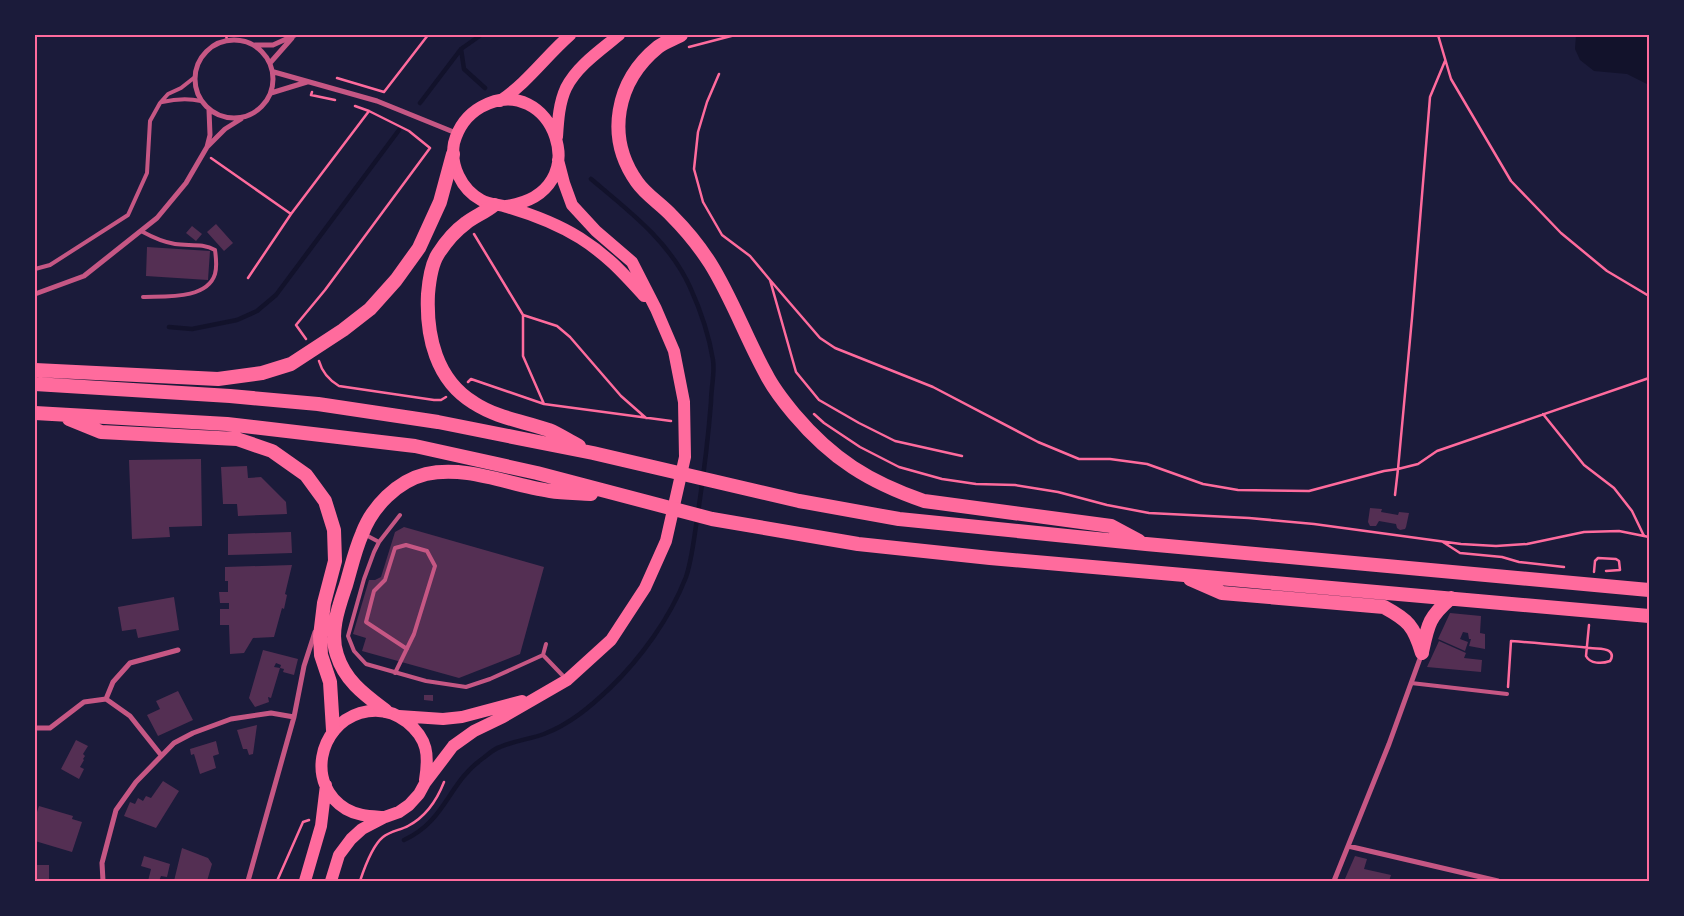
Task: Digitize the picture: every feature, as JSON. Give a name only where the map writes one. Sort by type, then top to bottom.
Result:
[{"type":"highway","points":[[683,42],[659,46],[641,64],[630,80],[622,99],[618,122],[620,145],[626,165],[638,184],[673,216],[691,237],[722,283],[766,376],[788,407],[812,435],[840,459],[869,478],[896,492],[924,501],[1111,526],[1146,544]]},
{"type":"highway","points":[[35,370],[218,379],[262,373],[291,364],[343,330],[370,309],[396,280],[419,248],[436,210],[453,154]]},
{"type":"highway","points":[[500,206],[466,222],[436,256],[429,282],[427,306],[431,343],[453,393],[505,418],[550,430],[593,453]]},
{"type":"highway","points":[[35,384],[230,396],[318,404],[438,422],[593,453],[800,501],[899,519],[1146,544],[1649,590]]},
{"type":"highway","points":[[35,413],[227,424],[415,446],[537,473],[712,519],[867,545],[990,558],[1178,573],[1649,616]]},
{"type":"highway","points":[[56,415],[101,432],[237,439],[272,451],[306,475],[324,501],[334,530],[335,561],[324,603],[320,636],[321,655],[330,682],[333,730]]},
{"type":"highway","points":[[392,713],[358,689],[344,670],[336,654],[334,636],[337,614],[362,533],[371,516],[389,494],[408,481],[425,474],[446,471],[478,475],[550,491],[633,499]]},
{"type":"highway","points":[[1178,573],[1222,592],[1384,607],[1401,616],[1412,628],[1422,653]]},
{"type":"highway","points":[[1422,653],[1428,625],[1439,609],[1451,598]]},
{"type":"main road","points":[[500,101],[515,91],[553,50],[570,35]]},
{"type":"main road","points":[[331,881],[339,855],[351,839],[362,829],[409,805],[419,794],[452,746],[474,731],[503,717],[567,680],[611,640],[645,588],[666,541],[685,457],[684,402],[674,351],[656,309],[632,262],[596,231],[572,205],[558,160],[558,118],[566,88],[580,69],[618,35]]},
{"type":"main road","points":[[557,140],[545,118],[525,104],[513,101],[487,104],[474,111],[464,121],[457,133],[453,154],[455,168],[461,181],[470,192],[481,200],[551,224],[579,238],[613,262],[656,309]]},
{"type":"main road","points":[[500,206],[521,204],[535,198],[546,188],[554,175],[558,160]]},
{"type":"main road","points":[[306,881],[322,826],[326,786],[321,762],[323,750],[333,730],[350,716],[369,710],[443,719],[462,717],[537,697]]},
{"type":"main road","points":[[392,713],[417,730],[426,748],[428,760],[425,783]]},
{"type":"main road","points":[[326,786],[333,797],[346,809],[364,816],[385,816]]},
{"type":"street","points":[[255,45],[273,45],[294,35]]},
{"type":"street","points":[[270,63],[294,35]]},
{"type":"street","points":[[207,147],[225,129],[256,112],[265,104],[275,82],[274,72],[270,63],[255,45],[247,41],[226,38],[213,45],[197,65],[195,77],[196,90],[201,101],[209,110],[226,118],[243,118]]},
{"type":"street","points":[[274,72],[378,101],[457,133]]},
{"type":"street","points":[[271,93],[311,83]]},
{"type":"street","points":[[35,294],[84,276],[158,218],[180,190],[207,147],[210,135],[209,110]]},
{"type":"street","points":[[248,881],[294,717],[304,666],[324,603]]},
{"type":"street","points":[[106,699],[113,682],[130,663],[178,650]]},
{"type":"street","points":[[1334,881],[1389,744],[1422,653]]},
{"type":"street","points":[[35,728],[50,728],[84,702],[106,699],[130,716],[161,755]]},
{"type":"street","points":[[103,881],[102,864],[116,810],[136,782],[174,743],[193,733],[231,719],[271,713],[294,717]]},
{"type":"street","points":[[1348,846],[1498,881]]},
{"type":"lane","points":[[35,269],[50,265],[128,215],[147,173],[150,121],[160,103],[168,94],[181,88],[195,77]]},
{"type":"lane","points":[[160,103],[173,99],[201,101]]},
{"type":"lane","points":[[141,231],[156,240],[175,244],[208,246],[215,250],[216,261],[215,275],[207,285],[193,294],[143,297]]},
{"type":"lane","points":[[400,515],[379,542],[364,579],[348,636],[354,651],[366,664],[426,681],[466,687],[543,655]]},
{"type":"lane","points":[[362,533],[379,542]]},
{"type":"lane","points":[[395,673],[407,650],[414,634],[435,566],[427,551],[406,545],[395,548],[385,580],[374,591],[366,622],[407,650]]},
{"type":"lane","points":[[543,655],[546,644]]},
{"type":"lane","points":[[543,655],[567,680]]},
{"type":"lane","points":[[1411,683],[1507,694]]},
{"type":"path","points":[[332,77],[384,92],[428,35]]},
{"type":"path","points":[[683,42],[735,35]]},
{"type":"path","points":[[1438,35],[1451,78],[1511,182],[1561,234],[1608,272],[1649,296]]},
{"type":"path","points":[[1395,495],[1430,97],[1445,61]]},
{"type":"path","points":[[719,74],[707,102],[698,132],[694,169],[703,202],[722,235],[750,256],[820,338],[835,348],[933,387],[1038,442],[1079,459],[1110,459],[1147,464],[1204,484],[1238,490],[1309,491],[1384,470],[1398,470],[1418,464],[1437,451],[1649,378]]},
{"type":"path","points":[[311,83],[312,95],[336,101]]},
{"type":"path","points":[[307,341],[296,325],[325,290],[430,148],[408,131],[353,105]]},
{"type":"path","points":[[248,278],[291,214],[369,111]]},
{"type":"path","points":[[204,153],[291,214]]},
{"type":"path","points":[[466,222],[523,315],[523,356],[544,404]]},
{"type":"path","points":[[770,280],[796,372],[819,400],[858,424],[895,441],[962,456]]},
{"type":"path","points":[[523,315],[557,326],[621,396],[646,418]]},
{"type":"path","points":[[319,361],[326,376],[339,386],[442,400],[472,379],[544,404],[684,422]]},
{"type":"path","points":[[810,410],[824,423],[860,447],[899,466],[942,478],[976,484],[1015,484],[1149,513],[1249,518],[1314,524],[1442,542],[1496,546],[1526,544],[1584,532],[1619,531],[1649,537]]},
{"type":"path","points":[[1543,414],[1584,465],[1614,488],[1632,510],[1644,536]]},
{"type":"path","points":[[1442,542],[1460,553],[1502,557],[1526,563]]},
{"type":"path","points":[[1507,694],[1511,641],[1591,648]]},
{"type":"shaded area","points":[[1576,35],[1649,35],[1649,85],[1627,74],[1594,71],[1580,60],[1575,49]]},
{"type":"building","points":[[216,224],[233,243],[224,251],[207,232]]},
{"type":"building","points":[[192,226],[202,234],[196,241],[186,233]]},
{"type":"building","points":[[147,247],[210,251],[208,280],[146,276]]},
{"type":"building","points":[[201,459],[202,526],[169,527],[170,537],[132,539],[129,460]]},
{"type":"building","points":[[247,466],[248,478],[261,477],[286,502],[287,514],[238,516],[237,504],[223,504],[221,467]]},
{"type":"building","points":[[1370,508],[1382,509],[1381,512],[1398,515],[1399,512],[1409,513],[1405,529],[1400,530],[1396,524],[1379,521],[1376,526],[1370,526],[1368,522]]},
{"type":"building","points":[[404,527],[544,567],[520,654],[459,678],[362,651],[366,638],[353,634],[369,580],[381,577],[395,532]]},
{"type":"building","points":[[291,532],[292,553],[228,555],[228,534]]},
{"type":"building","points":[[292,565],[285,594],[287,595],[284,609],[282,608],[274,637],[253,638],[244,653],[230,654],[229,625],[220,625],[220,609],[229,609],[229,603],[220,603],[219,592],[228,592],[228,581],[225,581],[225,567]]},
{"type":"building","points":[[174,597],[179,630],[138,638],[136,629],[122,631],[118,607]]},
{"type":"building","points":[[1450,613],[1481,616],[1480,633],[1485,634],[1485,649],[1469,646],[1471,639],[1469,639],[1468,633],[1463,632],[1460,639],[1468,642],[1465,651],[1438,639]]},
{"type":"building","points":[[1439,641],[1466,653],[1464,658],[1482,660],[1481,672],[1427,667]]},
{"type":"building","points":[[263,650],[298,659],[294,675],[283,672],[284,669],[280,668],[271,698],[268,697],[269,702],[255,707],[249,698]],"holes":[[[276,663],[281,665],[280,668],[274,667]]]},
{"type":"building","points":[[178,691],[193,720],[158,736],[147,715],[160,709],[156,701]]},
{"type":"building","points":[[424,695],[433,695],[433,701],[424,700]]},
{"type":"building","points":[[257,725],[253,754],[249,755],[247,749],[243,749],[237,730]]},
{"type":"building","points":[[76,740],[88,746],[83,754],[85,756],[80,767],[84,769],[79,779],[61,769]]},
{"type":"building","points":[[216,741],[219,754],[213,756],[216,768],[200,774],[194,754],[191,755],[190,749]]},
{"type":"building","points":[[163,781],[179,791],[156,828],[124,816],[130,802],[135,804],[138,798],[143,801],[146,796],[151,798]]},
{"type":"building","points":[[39,806],[73,816],[72,819],[82,822],[72,852],[35,841],[35,818]]},
{"type":"building","points":[[182,848],[208,858],[212,864],[207,881],[174,881]]},
{"type":"building","points":[[144,856],[170,864],[167,877],[161,876],[159,881],[148,881],[151,869],[141,866]]},
{"type":"building","points":[[1355,856],[1367,859],[1364,869],[1391,875],[1389,881],[1344,881]]},
{"type":"building","points":[[35,865],[49,865],[49,881],[35,881]]},
{"type":"waterway","points":[[420,103],[461,49],[481,35]]},
{"type":"waterway","points":[[461,49],[464,69],[485,88]]},
{"type":"waterway","points":[[169,327],[192,329],[237,320],[257,311],[276,295],[399,130]]},
{"type":"waterway","points":[[404,840],[429,823],[461,779],[497,748],[553,730],[571,720],[610,688],[633,664],[654,637],[672,607],[688,570],[693,548],[710,417],[713,360],[709,341],[701,313],[690,287],[671,255],[647,228],[591,179]]}]
